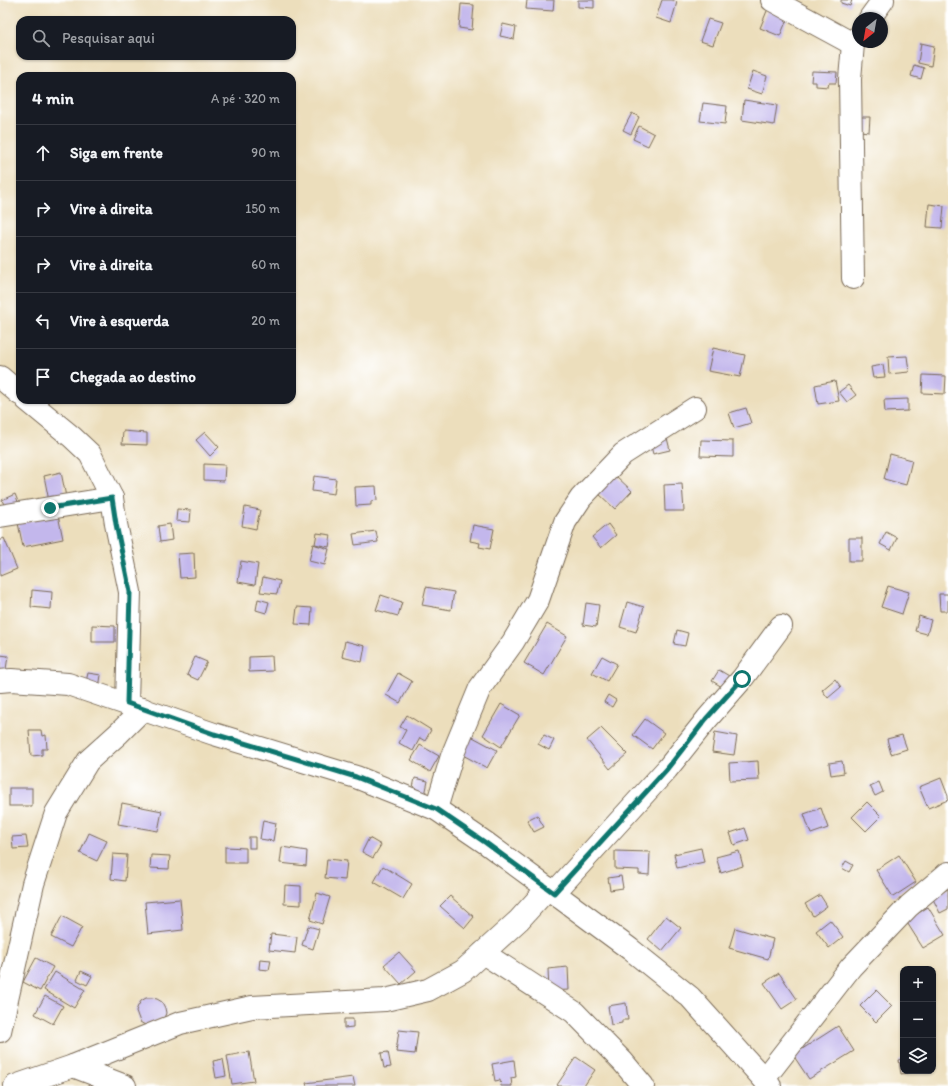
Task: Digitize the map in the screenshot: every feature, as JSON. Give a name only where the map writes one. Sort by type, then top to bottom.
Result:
[{"type":"street","points":[[772,0],[852,38]]},
{"type":"street","points":[[874,12],[883,0]]},
{"type":"street","points":[[853,278],[850,79],[855,48]]},
{"type":"street","points":[[0,377],[16,391]]},
{"type":"street","points":[[0,1031],[34,884],[56,813],[88,761],[119,734],[135,706],[130,592],[112,498],[90,454],[32,404]]},
{"type":"street","points":[[436,809],[452,756],[480,688],[513,642],[538,600],[565,522],[582,498],[623,454],[694,408]]},
{"type":"street","points":[[0,516],[112,498]]},
{"type":"street","points":[[15,1086],[72,1066],[180,1023],[252,1007],[385,1000],[428,990],[462,972],[551,890],[667,769],[706,719],[742,679],[780,626]]},
{"type":"street","points":[[0,681],[11,680],[68,684],[214,734],[356,777],[436,809],[551,890],[630,949],[690,997],[767,1083],[851,967],[908,906],[948,874]]},
{"type":"street","points":[[483,953],[574,1012],[623,1062],[643,1086]]},
{"type":"street","points":[[72,1066],[125,1086]]},
{"type":"building","points":[[527,0],[554,0],[553,11],[526,9]]},
{"type":"building","points":[[578,0],[594,0],[594,8],[578,7]]},
{"type":"building","points":[[662,0],[672,0],[677,2],[671,23],[656,18]]},
{"type":"building","points":[[841,0],[852,0],[850,6],[841,3]]},
{"type":"building","points":[[461,4],[474,5],[472,30],[459,28]]},
{"type":"building","points":[[769,6],[789,15],[780,36],[760,28]]},
{"type":"building","points":[[708,19],[721,23],[713,45],[700,41]]},
{"type":"building","points":[[503,24],[516,27],[514,39],[500,36]]},
{"type":"building","points":[[921,43],[934,46],[931,66],[918,63]]},
{"type":"building","points":[[914,65],[924,68],[921,79],[911,76]]},
{"type":"building","points":[[753,71],[767,76],[762,94],[747,89]]},
{"type":"building","points":[[812,71],[837,72],[836,83],[829,83],[828,87],[816,86],[816,82],[811,82]]},
{"type":"building","points":[[744,100],[777,105],[774,125],[742,120]]},
{"type":"building","points":[[703,103],[727,106],[725,124],[700,121]]},
{"type":"building","points":[[632,113],[639,117],[631,134],[623,130]]},
{"type":"building","points":[[861,117],[870,117],[869,132],[860,131]]},
{"type":"building","points":[[639,126],[654,134],[648,146],[633,139]]},
{"type":"building","points":[[929,204],[944,206],[942,228],[927,227]]},
{"type":"building","points":[[713,348],[745,355],[740,377],[708,371]]},
{"type":"building","points":[[907,356],[909,372],[889,374],[888,357]]},
{"type":"building","points":[[883,365],[885,377],[873,378],[871,367]]},
{"type":"building","points":[[923,375],[946,376],[945,394],[922,393]]},
{"type":"building","points":[[835,381],[839,401],[818,404],[815,385]]},
{"type":"building","points":[[848,385],[856,395],[847,402],[839,392]]},
{"type":"building","points":[[908,399],[908,411],[885,412],[884,400]]},
{"type":"building","points":[[746,408],[751,423],[734,428],[729,413]]},
{"type":"building","points":[[123,431],[147,433],[147,445],[122,444]]},
{"type":"building","points":[[205,432],[219,447],[210,456],[196,440]]},
{"type":"building","points":[[666,434],[670,450],[653,454],[649,438]]},
{"type":"building","points":[[701,440],[733,441],[733,457],[700,456]]},
{"type":"building","points":[[890,454],[912,460],[906,485],[884,479]]},
{"type":"building","points":[[204,464],[225,465],[224,481],[204,480]]},
{"type":"building","points":[[61,472],[66,497],[49,501],[44,476]]},
{"type":"building","points":[[615,475],[632,491],[615,509],[598,493]]},
{"type":"building","points":[[314,476],[336,479],[334,494],[312,491]]},
{"type":"building","points":[[682,484],[684,511],[665,511],[664,485]]},
{"type":"building","points":[[376,486],[377,500],[371,501],[371,505],[356,506],[355,487]]},
{"type":"building","points":[[15,494],[21,509],[8,514],[2,500]]},
{"type":"building","points":[[245,507],[260,510],[256,529],[242,526]]},
{"type":"building","points":[[177,509],[191,510],[190,522],[176,521]]},
{"type":"building","points":[[58,515],[63,539],[23,547],[18,523]]},
{"type":"building","points":[[170,524],[172,540],[160,542],[158,526]]},
{"type":"building","points":[[608,524],[616,535],[601,548],[592,537]]},
{"type":"building","points":[[473,525],[494,529],[490,549],[479,547],[480,543],[470,541]]},
{"type":"building","points":[[376,531],[378,542],[355,545],[353,534]]},
{"type":"building","points":[[886,532],[897,538],[891,550],[880,544]]},
{"type":"building","points":[[317,533],[331,535],[329,547],[315,544]]},
{"type":"building","points":[[4,538],[17,569],[0,576],[0,540]]},
{"type":"building","points":[[849,538],[862,538],[862,561],[849,561]]},
{"type":"building","points":[[313,544],[329,549],[325,565],[309,561]]},
{"type":"building","points":[[194,553],[195,577],[180,578],[178,554]]},
{"type":"building","points":[[241,561],[258,564],[255,585],[238,582]]},
{"type":"building","points":[[263,577],[280,581],[277,594],[260,592]]},
{"type":"building","points":[[888,586],[909,592],[902,614],[881,607]]},
{"type":"building","points":[[426,587],[454,592],[451,610],[422,605]]},
{"type":"building","points":[[32,590],[52,592],[51,609],[31,607]]},
{"type":"building","points":[[939,594],[948,594],[948,611],[940,611]]},
{"type":"building","points":[[381,595],[402,602],[398,616],[376,610]]},
{"type":"building","points":[[258,599],[269,602],[266,613],[256,610]]},
{"type":"building","points":[[627,602],[644,607],[636,632],[620,627]]},
{"type":"building","points":[[586,603],[599,605],[596,627],[583,625]]},
{"type":"building","points":[[297,607],[312,608],[311,625],[295,624]]},
{"type":"building","points":[[919,616],[931,620],[927,634],[915,631]]},
{"type":"building","points":[[547,624],[567,636],[544,675],[524,663]]},
{"type":"building","points":[[92,625],[115,626],[115,642],[92,642]]},
{"type":"building","points":[[677,630],[688,633],[685,646],[674,644]]},
{"type":"building","points":[[345,641],[365,646],[362,662],[342,657]]},
{"type":"building","points":[[0,655],[8,656],[5,676],[0,675]]},
{"type":"building","points":[[272,656],[273,671],[249,672],[249,657]]},
{"type":"building","points":[[602,656],[617,664],[607,681],[592,673]]},
{"type":"building","points":[[195,657],[207,662],[198,680],[187,675]]},
{"type":"building","points":[[719,670],[736,680],[729,691],[712,681]]},
{"type":"building","points":[[88,673],[101,675],[99,688],[85,686]]},
{"type":"building","points":[[398,673],[412,681],[400,703],[386,695]]},
{"type":"building","points":[[835,679],[841,687],[828,698],[822,690]]},
{"type":"building","points":[[608,695],[616,700],[612,707],[604,702]]},
{"type":"building","points":[[501,704],[520,715],[501,747],[483,735]]},
{"type":"building","points":[[407,715],[431,730],[425,741],[420,738],[413,751],[399,743],[406,730],[400,727]]},
{"type":"building","points":[[645,719],[664,733],[652,749],[633,735]]},
{"type":"building","points":[[601,728],[627,754],[610,769],[587,740]]},
{"type":"building","points":[[29,730],[41,730],[42,736],[46,735],[47,749],[42,749],[42,755],[31,756]]},
{"type":"building","points":[[715,732],[737,736],[734,755],[712,752]]},
{"type":"building","points":[[469,735],[497,750],[487,768],[459,753]]},
{"type":"building","points":[[544,735],[554,740],[549,750],[538,744]]},
{"type":"building","points":[[902,735],[907,749],[891,754],[887,739]]},
{"type":"building","points":[[420,745],[439,756],[430,772],[411,760]]},
{"type":"building","points":[[758,761],[759,780],[730,781],[729,763]]},
{"type":"building","points":[[842,761],[844,773],[831,775],[829,763]]},
{"type":"building","points":[[415,778],[428,781],[424,800],[411,797]]},
{"type":"building","points":[[941,778],[948,796],[948,800],[928,808],[919,787]]},
{"type":"building","points":[[879,782],[883,792],[875,796],[870,786]]},
{"type":"building","points":[[9,788],[32,788],[32,806],[9,806]]},
{"type":"building","points":[[867,802],[881,816],[866,831],[852,817]]},
{"type":"building","points":[[122,803],[162,811],[158,831],[118,824]]},
{"type":"building","points":[[821,808],[828,828],[811,834],[804,814]]},
{"type":"building","points":[[537,815],[544,827],[534,832],[527,820]]},
{"type":"building","points":[[263,820],[276,823],[273,841],[260,839]]},
{"type":"building","points":[[745,828],[749,840],[734,845],[730,833]]},
{"type":"building","points":[[89,833],[107,841],[97,861],[80,853]]},
{"type":"building","points":[[26,836],[28,848],[13,849],[12,837]]},
{"type":"building","points":[[249,837],[255,837],[255,848],[249,848]]},
{"type":"building","points":[[369,838],[381,845],[373,858],[362,852]]},
{"type":"building","points":[[225,847],[246,848],[246,863],[225,863]]},
{"type":"building","points":[[282,847],[307,851],[306,866],[280,863]]},
{"type":"building","points":[[701,848],[704,862],[677,868],[674,854]]},
{"type":"building","points":[[615,851],[650,852],[649,875],[639,874],[639,870],[615,869]]},
{"type":"building","points":[[739,851],[743,866],[721,873],[716,857]]},
{"type":"building","points":[[113,854],[127,855],[125,881],[111,879]]},
{"type":"building","points":[[151,855],[170,856],[169,869],[150,868]]},
{"type":"building","points":[[899,855],[916,882],[893,897],[876,870]]},
{"type":"building","points":[[327,859],[347,861],[345,880],[325,878]]},
{"type":"building","points":[[846,861],[853,865],[849,872],[842,868]]},
{"type":"building","points":[[383,866],[412,884],[403,899],[374,882]]},
{"type":"building","points":[[621,876],[623,888],[610,890],[608,878]]},
{"type":"building","points":[[285,885],[301,886],[301,905],[284,904]]},
{"type":"building","points":[[948,889],[948,909],[940,913],[932,897]]},
{"type":"building","points":[[317,893],[330,897],[322,924],[310,920]]},
{"type":"building","points":[[820,895],[827,906],[813,916],[805,904]]},
{"type":"building","points":[[450,896],[474,917],[465,928],[440,906]]},
{"type":"building","points":[[180,899],[183,930],[148,934],[145,902]]},
{"type":"building","points":[[928,907],[945,935],[923,948],[906,921]]},
{"type":"building","points":[[62,916],[82,927],[71,947],[51,937]]},
{"type":"building","points":[[666,916],[681,928],[662,951],[648,939]]},
{"type":"building","points":[[830,920],[843,937],[829,948],[816,931]]},
{"type":"building","points":[[308,926],[319,929],[313,949],[302,945]]},
{"type":"building","points":[[735,928],[773,939],[768,959],[729,948]]},
{"type":"building","points":[[271,934],[297,937],[295,953],[269,950]]},
{"type":"building","points":[[399,952],[416,971],[401,984],[384,965]]},
{"type":"building","points":[[36,958],[53,967],[40,991],[23,982]]},
{"type":"building","points":[[260,959],[271,960],[269,970],[259,969]]},
{"type":"building","points":[[568,967],[569,990],[549,991],[548,969]]},
{"type":"building","points":[[81,971],[92,976],[87,985],[77,980]]},
{"type":"building","points":[[55,972],[85,990],[74,1008],[44,990]]},
{"type":"building","points":[[779,973],[797,999],[782,1009],[764,983]]},
{"type":"building","points":[[876,990],[892,1006],[876,1022],[860,1006]]},
{"type":"building","points":[[45,996],[63,1006],[53,1024],[35,1014]]},
{"type":"building","points":[[146,998],[157,999],[162,1002],[166,1013],[164,1018],[145,1025],[140,1022],[136,1011],[141,1001]]},
{"type":"building","points":[[626,1003],[628,1020],[622,1020],[622,1023],[611,1025],[608,1006]]},
{"type":"building","points":[[344,1019],[353,1019],[353,1027],[344,1028]]},
{"type":"building","points":[[838,1026],[854,1051],[809,1079],[793,1055]]},
{"type":"building","points":[[399,1030],[418,1032],[415,1054],[396,1052]]},
{"type":"building","points":[[249,1052],[254,1081],[232,1084],[227,1056]]},
{"type":"building","points":[[388,1052],[391,1067],[384,1068],[381,1053]]},
{"type":"building","points":[[576,1057],[595,1070],[584,1086],[557,1085]]},
{"type":"building","points":[[223,1059],[226,1076],[216,1078],[213,1061]]},
{"type":"building","points":[[514,1060],[516,1077],[511,1078],[512,1086],[501,1086],[500,1080],[495,1081],[492,1064]]},
{"type":"building","points":[[353,1077],[355,1086],[307,1086],[306,1083]]},
{"type":"route","points":[[50,508],[112,498],[130,592],[127,703],[214,734],[356,777],[436,809],[486,843],[554,893],[667,769],[706,719],[742,679]]}]
